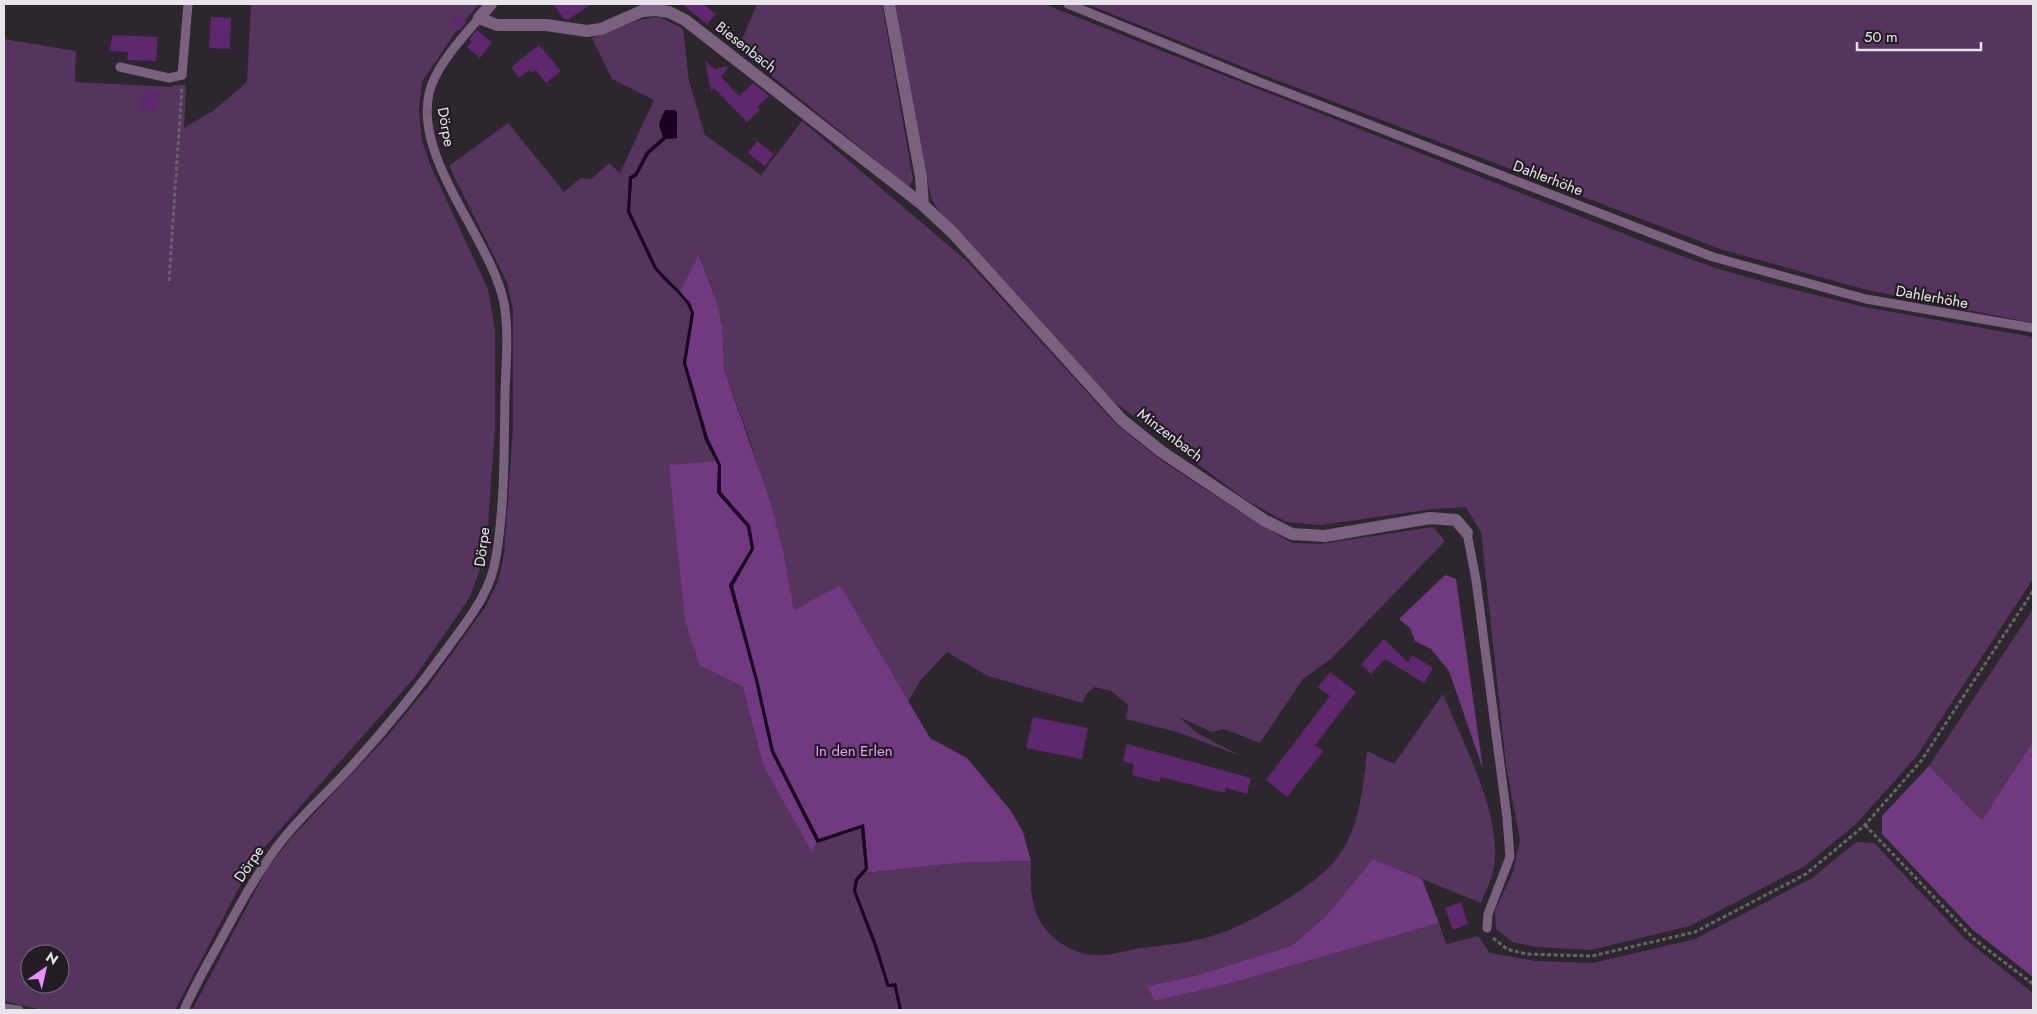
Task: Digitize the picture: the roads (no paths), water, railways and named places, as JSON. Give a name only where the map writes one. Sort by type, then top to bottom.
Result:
[{"type":"street","points":[[479,18],[491,4]]},
{"type":"street","points":[[889,4],[921,177],[923,205]]},
{"type":"street","name":"Biesenbach","points":[[479,18],[497,25],[546,25],[586,31],[601,29],[642,12],[656,10],[669,12],[685,20],[923,205]]},
{"type":"street","name":"Minzenbach","points":[[923,205],[953,233],[1122,420],[1162,452],[1264,520],[1292,534],[1325,536],[1430,518],[1456,520],[1466,533]]},
{"type":"lane","points":[[120,67],[169,78],[182,75],[188,4]]},
{"type":"lane","name":"Dahlerhöhe","points":[[1068,4],[1252,79],[1713,257],[1866,298],[2033,328]]},
{"type":"lane","name":"Dörpe","points":[[184,1010],[246,892],[264,864],[285,837],[352,767],[411,698],[472,615],[492,576],[497,555],[504,448],[506,329],[504,304],[499,282],[455,198],[432,146],[427,112],[429,94],[435,77],[449,55],[479,18]]},
{"type":"lane","points":[[1466,533],[1476,580],[1507,818],[1510,857],[1488,914],[1487,928]]},
{"type":"lane","points":[[4,1008],[19,1010]]},
{"type":"park label","name":"In den Erlen","points":[[854,751]]}]
